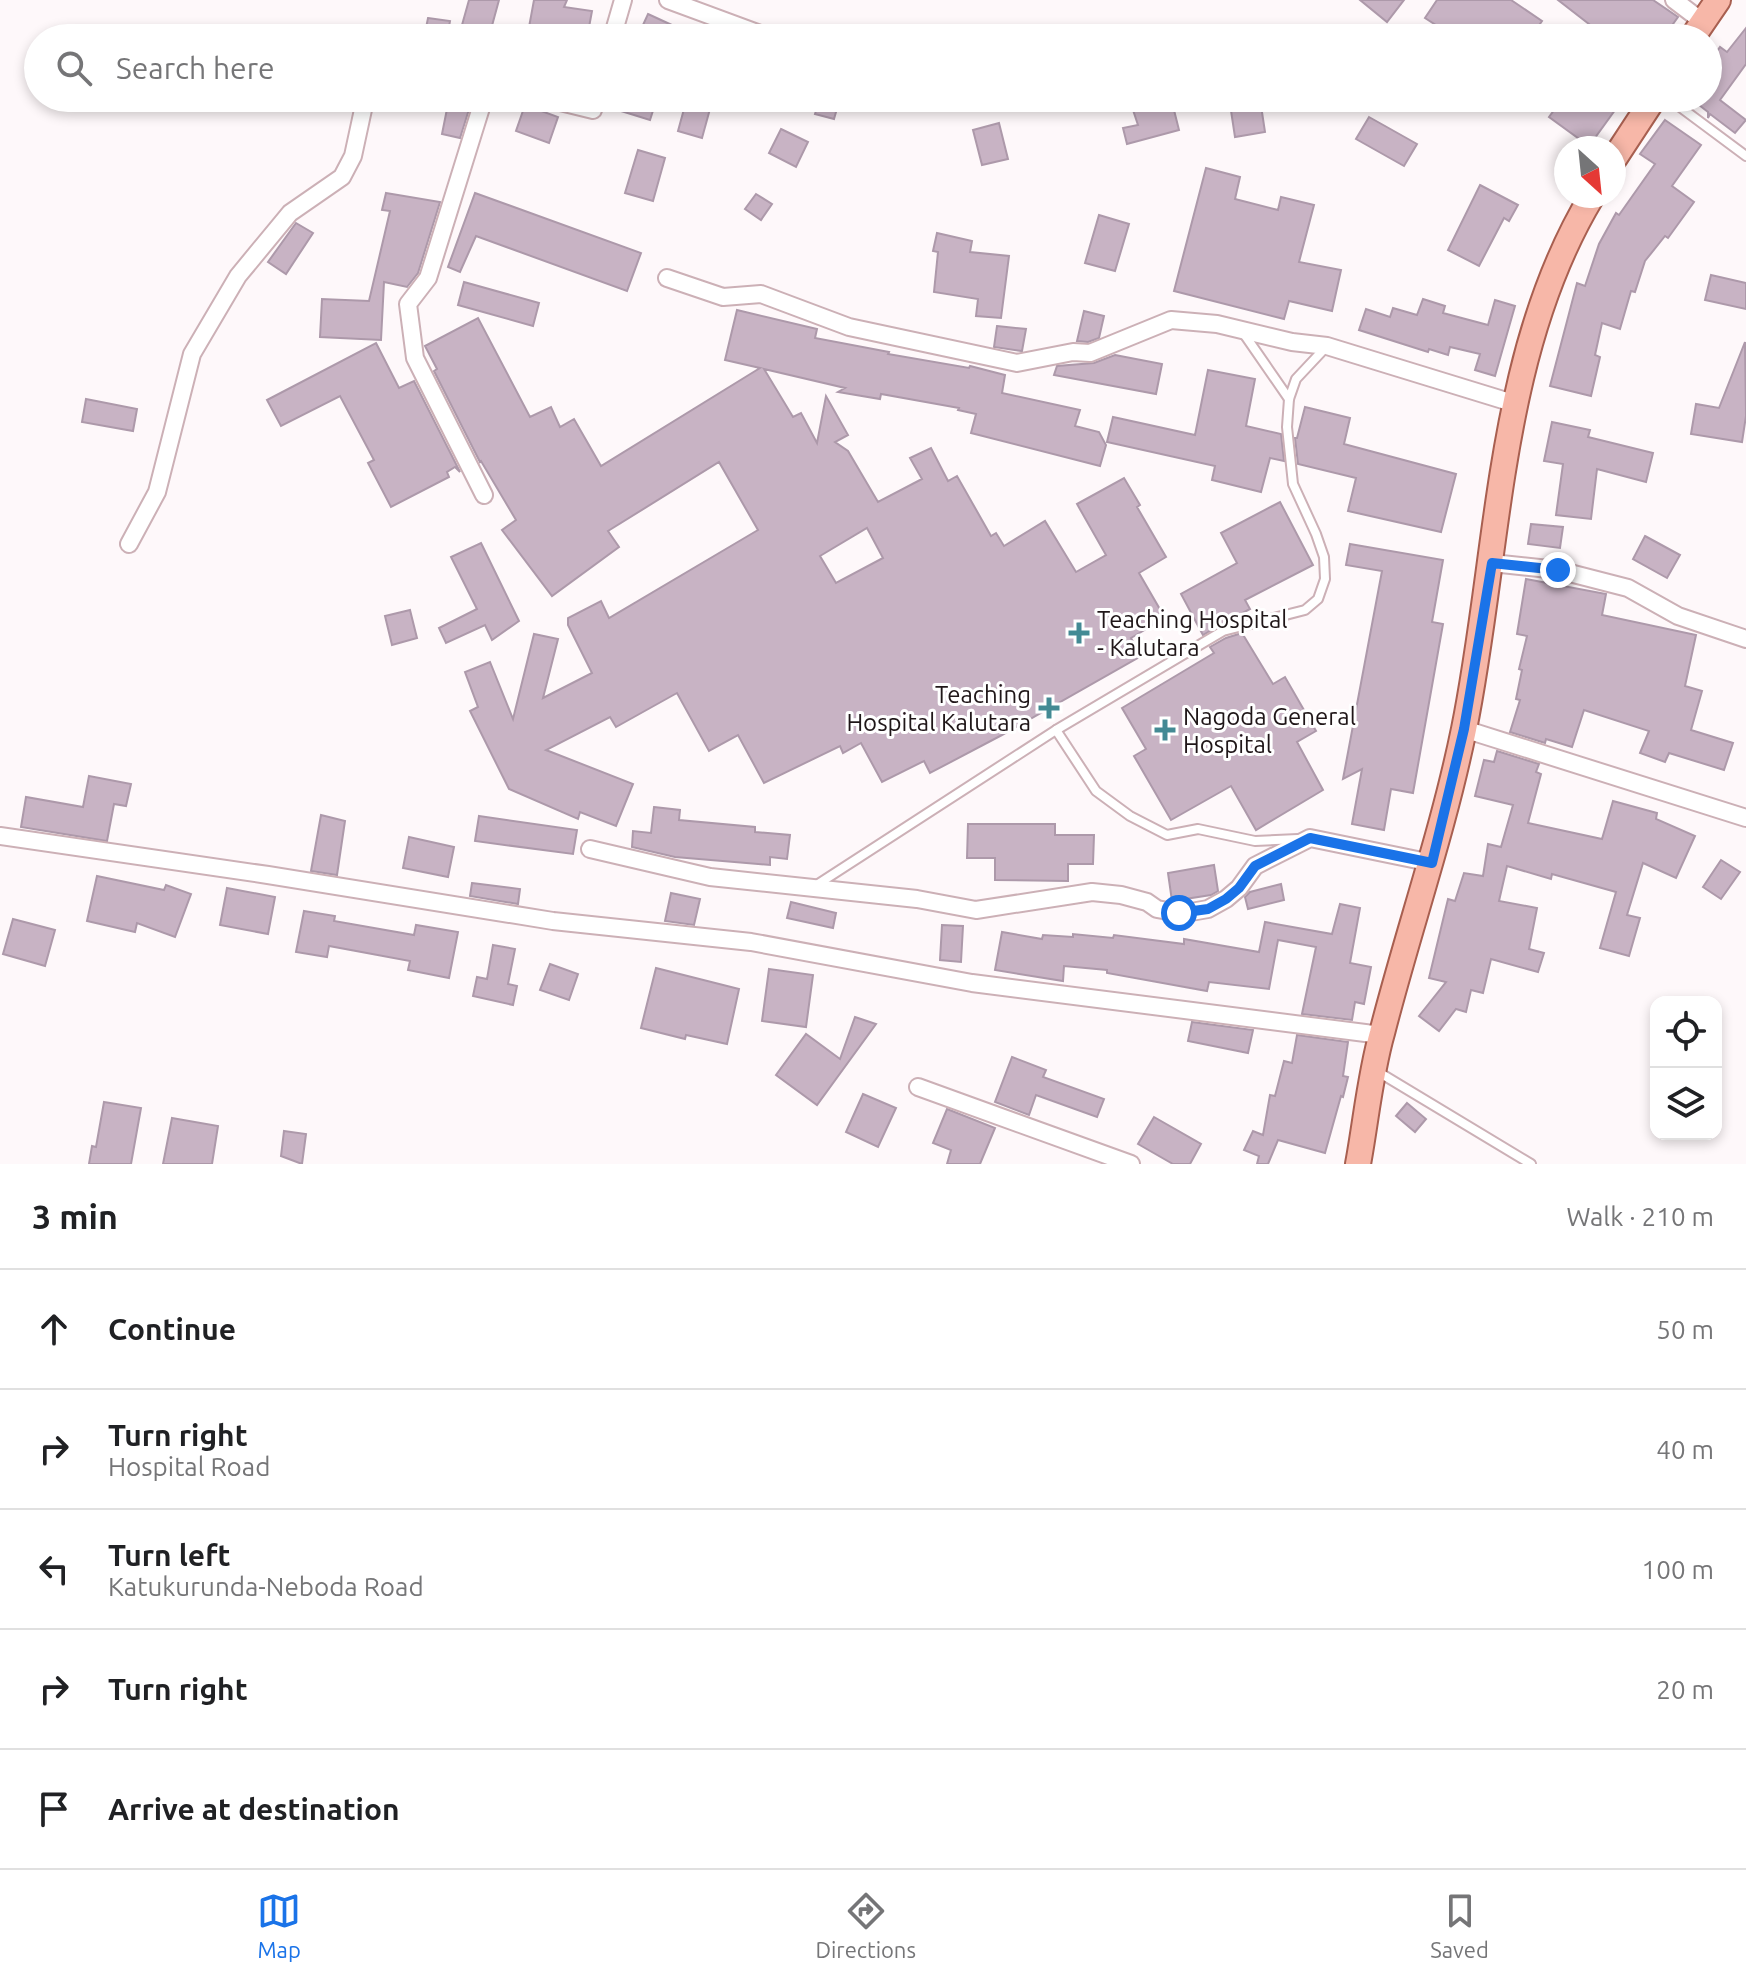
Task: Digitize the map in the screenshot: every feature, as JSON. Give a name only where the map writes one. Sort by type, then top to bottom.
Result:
[{"type":"main road","points":[[1702,24],[1718,0]]},
{"type":"main road","points":[[1626,141],[1645,112]]},
{"type":"main road","points":[[1358,1164],[1381,1035],[1432,863],[1464,729],[1492,563],[1507,443],[1516,404],[1538,316],[1565,244],[1585,208]]},
{"type":"street","points":[[616,24],[623,0]]},
{"type":"street","points":[[668,0],[733,24]]},
{"type":"street","points":[[1674,0],[1693,24]]},
{"type":"street","points":[[129,544],[157,492],[192,354],[238,276],[290,213],[342,177],[353,156],[362,112]]},
{"type":"street","points":[[480,112],[428,278],[408,304],[415,358],[484,495]]},
{"type":"street","points":[[667,278],[723,297],[761,294],[849,327],[1017,363],[1073,352],[1090,353],[1171,320],[1217,324],[1292,342],[1327,346],[1516,404]]},
{"type":"street","points":[[1492,563],[1558,570],[1628,588],[1678,616],[1746,639]]},
{"type":"street","points":[[1464,729],[1746,818]]},
{"type":"street","points":[[0,836],[553,921],[751,942],[972,983],[1381,1035]]},
{"type":"street","points":[[590,849],[710,877],[814,886],[976,910],[1092,892],[1121,895],[1147,902],[1157,909],[1179,913],[1208,909],[1239,888],[1255,866],[1310,838],[1432,863]]},
{"type":"street","points":[[918,1087],[1131,1164]]},
{"type":"lane","points":[[1687,112],[1746,156]]},
{"type":"lane","points":[[1242,331],[1289,399]]},
{"type":"lane","points":[[814,886],[1056,730],[1223,631],[1305,610],[1318,599],[1325,579],[1324,557],[1293,484],[1287,448],[1289,399],[1296,379],[1327,346]]},
{"type":"lane","points":[[1056,730],[1096,791],[1130,816],[1167,835],[1198,829],[1255,841],[1310,838]]},
{"type":"lane","points":[[1375,1070],[1531,1164]]},
{"type":"building","points":[[469,0],[499,0],[492,24],[462,24]]},
{"type":"building","points":[[534,0],[567,0],[564,7],[592,11],[590,24],[530,24]]},
{"type":"building","points":[[1360,0],[1404,0],[1387,22]]},
{"type":"building","points":[[1437,0],[1511,0],[1542,21],[1540,24],[1434,24],[1425,18]]},
{"type":"building","points":[[1558,0],[1653,0],[1678,17],[1673,24],[1589,24]]},
{"type":"building","points":[[648,14],[670,24],[643,24]]},
{"type":"building","points":[[428,18],[450,21],[449,24],[427,24]]},
{"type":"building","points":[[1746,28],[1746,64],[1722,97],[1722,48],[1727,52]]},
{"type":"building","points":[[1722,102],[1746,120],[1735,133],[1710,114],[1708,118],[1708,112],[1722,112]]},
{"type":"building","points":[[446,112],[468,112],[460,138],[442,134]]},
{"type":"building","points":[[523,112],[544,112],[558,117],[549,143],[516,131]]},
{"type":"building","points":[[624,112],[653,112],[650,120]]},
{"type":"building","points":[[683,112],[709,112],[702,138],[678,131]]},
{"type":"building","points":[[816,112],[836,112],[834,119]]},
{"type":"building","points":[[1134,112],[1174,112],[1179,130],[1127,144],[1123,128],[1138,125]]},
{"type":"building","points":[[1231,112],[1262,112],[1265,132],[1235,137]]},
{"type":"building","points":[[1553,112],[1614,112],[1596,136],[1575,136],[1549,117]]},
{"type":"building","points":[[1369,117],[1417,144],[1404,166],[1356,139]]},
{"type":"building","points":[[1665,120],[1701,145],[1672,186],[1694,202],[1668,238],[1665,236],[1645,261],[1635,292],[1631,291],[1620,329],[1602,323],[1595,355],[1600,357],[1591,396],[1550,386],[1577,283],[1585,286],[1599,244],[1616,213],[1619,215],[1626,208],[1655,164],[1640,154]]},
{"type":"building","points":[[999,123],[1008,159],[982,165],[973,130]]},
{"type":"building","points":[[781,129],[808,142],[796,167],[769,153]]},
{"type":"building","points":[[638,150],[665,158],[653,201],[625,193]]},
{"type":"building","points":[[1206,168],[1240,177],[1235,199],[1278,210],[1281,197],[1314,205],[1299,262],[1341,270],[1332,311],[1289,301],[1284,319],[1174,291]]},
{"type":"building","points":[[1480,185],[1518,205],[1509,221],[1504,218],[1479,266],[1448,250]]},
{"type":"building","points":[[386,193],[440,202],[418,273],[407,287],[384,282],[381,340],[320,337],[322,299],[369,301],[390,211],[382,210]]},
{"type":"building","points":[[475,193],[641,253],[627,291],[476,236],[460,272],[448,267]]},
{"type":"building","points":[[756,194],[772,204],[761,220],[745,209]]},
{"type":"building","points":[[1099,215],[1129,224],[1115,271],[1085,263]]},
{"type":"building","points":[[296,223],[313,233],[286,274],[268,262]]},
{"type":"building","points":[[937,233],[972,241],[970,252],[1009,256],[1001,318],[976,316],[978,299],[934,292],[938,252],[933,251]]},
{"type":"building","points":[[1711,275],[1746,283],[1746,309],[1705,300]]},
{"type":"building","points":[[464,282],[539,303],[533,326],[458,305]]},
{"type":"building","points":[[1423,299],[1445,306],[1443,313],[1488,325],[1495,300],[1515,306],[1495,376],[1475,370],[1480,354],[1450,347],[1448,355],[1429,349],[1428,352],[1359,330],[1366,309],[1390,317],[1393,308],[1417,315]]},
{"type":"building","points":[[737,310],[817,329],[815,338],[1005,375],[1002,393],[1080,410],[1075,426],[1099,432],[1106,445],[1100,466],[971,433],[976,414],[959,408],[881,394],[880,399],[838,392],[845,388],[764,369],[793,417],[801,413],[817,443],[826,396],[848,435],[835,442],[848,451],[878,502],[922,479],[910,458],[931,448],[948,481],[957,476],[991,536],[996,533],[1004,546],[1045,521],[1076,572],[1106,555],[1077,504],[1124,478],[1166,557],[1139,573],[1165,618],[1131,638],[1141,656],[930,773],[924,761],[882,782],[861,743],[843,753],[840,746],[764,783],[738,735],[709,751],[677,693],[616,727],[610,717],[546,750],[633,784],[616,826],[580,812],[578,819],[509,789],[470,711],[478,707],[465,672],[490,662],[513,719],[534,634],[558,639],[543,698],[592,673],[568,625],[568,618],[601,601],[609,618],[758,530],[719,462],[608,531],[619,547],[552,596],[502,530],[516,520],[480,462],[434,371],[437,369],[425,346],[478,318],[530,417],[551,407],[560,427],[574,419],[601,466],[760,368],[725,360]],"holes":[[[867,528],[883,558],[836,583],[820,556]]]},
{"type":"building","points":[[1084,311],[1104,316],[1099,338],[1088,342],[1077,341]]},
{"type":"building","points":[[997,326],[1026,329],[1022,351],[994,347]]},
{"type":"building","points":[[1745,342],[1746,416],[1742,442],[1691,434],[1696,404],[1719,408]]},
{"type":"building","points":[[376,343],[399,388],[414,381],[460,472],[455,467],[447,472],[449,477],[391,507],[368,463],[374,460],[340,396],[281,426],[267,400]]},
{"type":"building","points":[[1115,355],[1162,364],[1156,394],[1054,375],[1057,366],[1094,363]]},
{"type":"building","points":[[1208,370],[1255,379],[1246,426],[1281,434],[1284,461],[1270,458],[1261,492],[1212,480],[1215,466],[1107,442],[1113,417],[1195,435]]},
{"type":"building","points":[[86,399],[137,409],[133,431],[82,422]]},
{"type":"building","points":[[1305,407],[1350,418],[1344,444],[1456,474],[1441,532],[1348,511],[1356,478],[1298,464],[1295,438]]},
{"type":"building","points":[[1552,422],[1590,430],[1588,437],[1653,453],[1646,482],[1597,469],[1591,519],[1556,515],[1563,464],[1544,461]]},
{"type":"building","points":[[1280,502],[1313,565],[1245,600],[1250,609],[1233,618],[1234,621],[1203,635],[1181,594],[1237,563],[1221,533]]},
{"type":"building","points":[[1531,524],[1563,527],[1560,548],[1528,544]]},
{"type":"building","points":[[1645,536],[1680,555],[1667,578],[1633,559]]},
{"type":"building","points":[[481,543],[519,621],[492,640],[485,625],[446,643],[439,628],[477,609],[451,557]]},
{"type":"building","points":[[1350,544],[1443,560],[1432,622],[1443,624],[1413,793],[1391,789],[1384,830],[1352,824],[1362,769],[1343,779],[1382,571],[1346,565]]},
{"type":"building","points":[[1526,579],[1606,594],[1602,615],[1696,635],[1685,686],[1702,691],[1691,730],[1733,743],[1724,770],[1669,753],[1665,762],[1640,753],[1649,731],[1584,710],[1572,747],[1546,739],[1545,743],[1510,732],[1520,700],[1516,699],[1522,670],[1519,669],[1527,636],[1517,634]]},
{"type":"building","points":[[410,610],[417,638],[392,645],[385,616]]},
{"type":"building","points":[[1242,633],[1273,684],[1285,677],[1316,731],[1297,742],[1323,790],[1256,830],[1231,786],[1171,820],[1134,756],[1146,749],[1122,708],[1214,653],[1210,647]]},
{"type":"building","points":[[1497,751],[1539,764],[1536,772],[1541,774],[1528,823],[1602,839],[1613,801],[1657,813],[1656,819],[1695,836],[1676,878],[1643,863],[1627,915],[1640,918],[1629,956],[1600,948],[1616,892],[1552,874],[1551,879],[1507,866],[1499,901],[1537,908],[1529,949],[1544,953],[1538,972],[1491,959],[1483,993],[1471,990],[1466,1012],[1456,1009],[1439,1031],[1419,1016],[1446,982],[1429,978],[1448,899],[1455,901],[1464,873],[1483,876],[1488,844],[1501,847],[1513,805],[1475,796],[1484,760],[1494,762]]},
{"type":"building","points":[[89,776],[131,784],[126,806],[114,804],[107,841],[21,827],[26,797],[83,807]]},
{"type":"building","points":[[654,807],[680,810],[679,820],[755,827],[755,832],[790,835],[787,859],[770,857],[770,865],[675,857],[632,847],[633,831],[651,833]]},
{"type":"building","points":[[321,815],[345,821],[337,875],[311,871]]},
{"type":"building","points":[[479,816],[577,830],[573,854],[475,841]]},
{"type":"building","points":[[968,824],[1055,824],[1055,835],[1094,835],[1093,864],[1068,864],[1068,881],[995,880],[995,858],[967,858]]},
{"type":"building","points":[[409,837],[454,847],[448,877],[403,868]]},
{"type":"building","points":[[1721,860],[1740,872],[1721,899],[1703,887]]},
{"type":"building","points":[[1214,865],[1218,891],[1211,895],[1172,901],[1168,873]]},
{"type":"building","points":[[97,876],[164,890],[166,885],[191,894],[175,937],[137,923],[135,932],[87,921]]},
{"type":"building","points":[[472,883],[520,889],[518,904],[470,896]]},
{"type":"building","points":[[1281,884],[1284,900],[1248,909],[1245,897],[1250,892]]},
{"type":"building","points":[[227,888],[275,897],[268,934],[220,925]]},
{"type":"building","points":[[671,893],[700,899],[694,925],[665,921]]},
{"type":"building","points":[[791,902],[836,913],[833,928],[787,918]]},
{"type":"building","points":[[1340,904],[1360,908],[1350,963],[1371,967],[1364,1004],[1355,1002],[1352,1020],[1302,1014],[1316,947],[1278,940],[1269,989],[1209,982],[1207,991],[1107,973],[1107,970],[1064,966],[1063,981],[995,970],[1002,932],[1042,939],[1043,935],[1113,938],[1114,935],[1184,944],[1184,939],[1259,952],[1265,922],[1332,934]]},
{"type":"building","points":[[304,911],[335,916],[334,921],[414,935],[416,925],[458,932],[449,978],[408,970],[410,961],[329,946],[327,957],[296,952]]},
{"type":"building","points":[[13,919],[55,930],[45,966],[3,954]]},
{"type":"building","points":[[942,925],[963,926],[961,962],[940,960]]},
{"type":"building","points":[[493,945],[515,949],[508,984],[517,986],[513,1005],[473,996],[477,977],[487,979]]},
{"type":"building","points":[[550,964],[578,974],[569,1000],[540,990]]},
{"type":"building","points":[[656,968],[739,989],[727,1044],[686,1035],[685,1039],[641,1028]]},
{"type":"building","points":[[769,969],[813,975],[806,1027],[762,1021]]},
{"type":"building","points":[[855,1017],[876,1024],[817,1105],[776,1075],[806,1034],[840,1059]]},
{"type":"building","points":[[1192,1022],[1253,1030],[1248,1053],[1188,1041]]},
{"type":"building","points":[[1297,1035],[1348,1042],[1343,1076],[1348,1077],[1343,1097],[1325,1153],[1278,1140],[1268,1164],[1257,1164],[1259,1156],[1244,1150],[1253,1131],[1263,1135],[1270,1095],[1275,1096],[1284,1061],[1292,1063]]},
{"type":"building","points":[[1012,1057],[1046,1070],[1043,1077],[1104,1099],[1097,1117],[1036,1095],[1029,1115],[995,1102]]},
{"type":"building","points":[[863,1094],[896,1108],[878,1147],[846,1132]]},
{"type":"building","points":[[104,1102],[141,1108],[131,1164],[89,1164],[92,1146],[96,1147]]},
{"type":"building","points":[[1407,1103],[1426,1119],[1415,1132],[1396,1116]]},
{"type":"building","points":[[947,1109],[995,1128],[980,1164],[947,1164],[951,1150],[933,1143]]},
{"type":"building","points":[[1154,1117],[1201,1144],[1190,1164],[1173,1164],[1138,1144]]},
{"type":"building","points":[[172,1118],[218,1126],[212,1164],[163,1164]]},
{"type":"building","points":[[284,1131],[306,1134],[302,1164],[281,1156]]},
{"type":"place","name":"Teaching Hospital - Kalutara","points":[[1079,633]]},
{"type":"place","name":"Teaching Hospital Kalutara","points":[[1049,708]]},
{"type":"place","name":"Nagoda General Hospital","points":[[1165,730]]},
{"type":"route","points":[[1179,913],[1208,909],[1226,899],[1239,888],[1255,866],[1310,838],[1432,863],[1464,729],[1492,563],[1558,570]]}]
